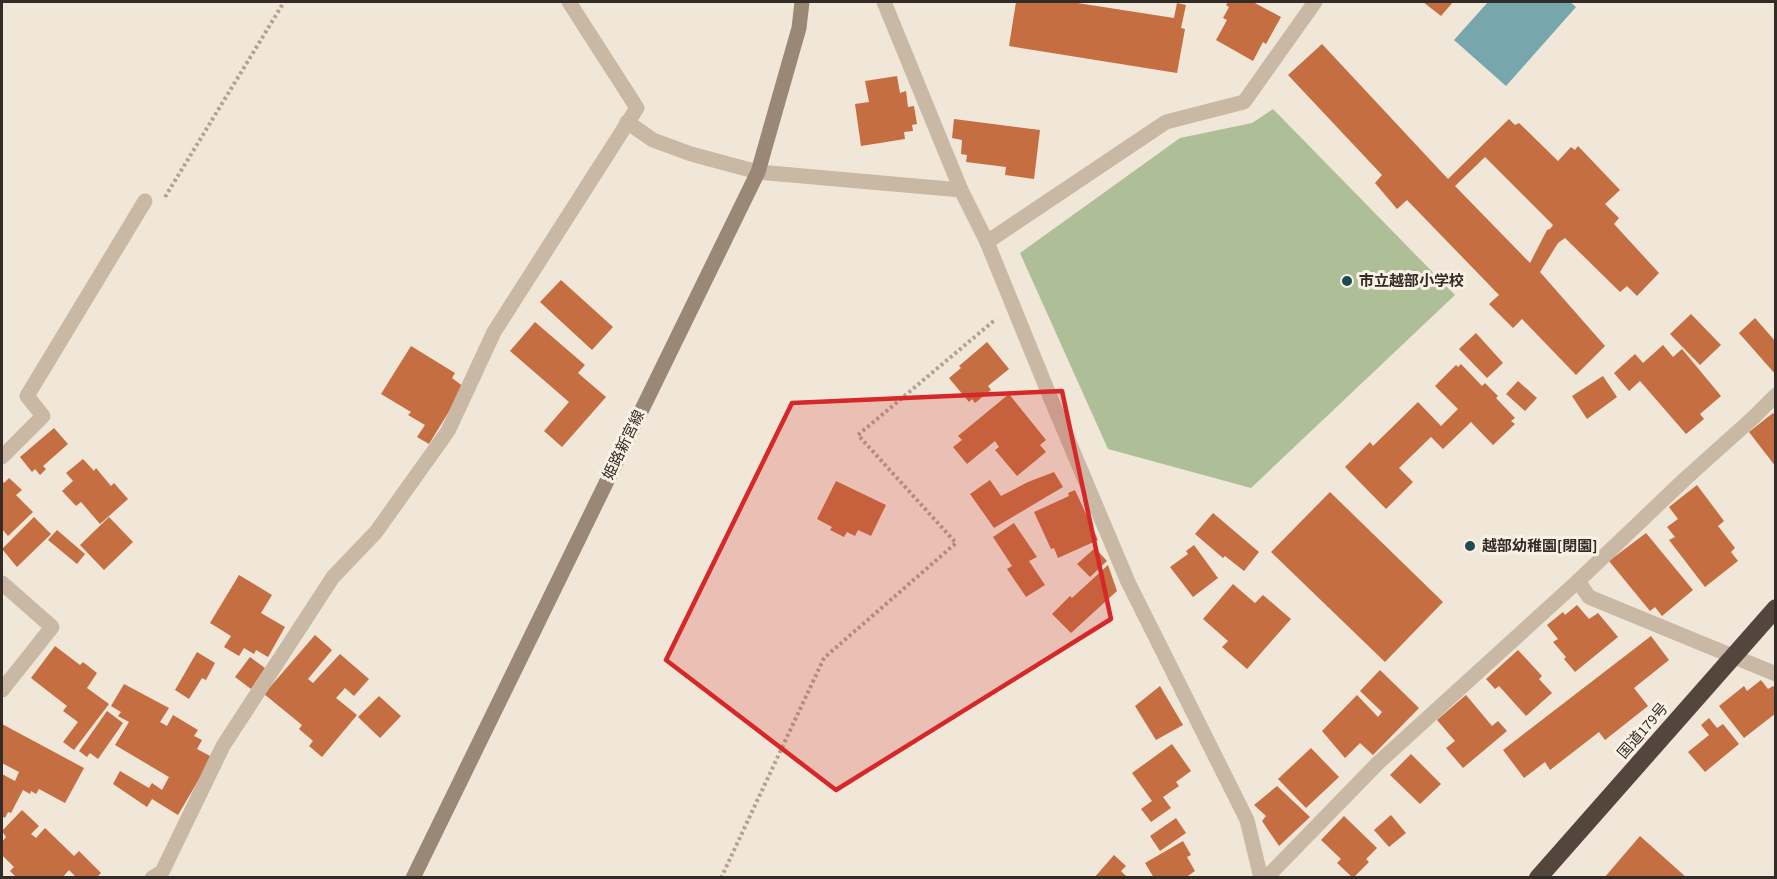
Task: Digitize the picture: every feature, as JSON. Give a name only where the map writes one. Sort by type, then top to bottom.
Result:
[{"type":"highway","name":"国道179号","points":[[1538,878],[1776,608]]},
{"type":"main road","name":"姫路新宮線","points":[[413,878],[758,172],[799,28],[802,2]]},
{"type":"street","points":[[160,876],[223,746],[333,577],[376,532],[448,431],[494,332],[637,108],[569,2]]},
{"type":"street","points":[[884,2],[961,190],[987,242],[1128,582],[1247,820],[1261,878]]},
{"type":"street","points":[[987,242],[1166,122],[1244,102],[1315,2]]},
{"type":"street","points":[[627,122],[653,140],[691,154],[758,172],[961,190]]},
{"type":"street","points":[[2,458],[43,416],[27,396],[145,201]]},
{"type":"street","points":[[1266,878],[1378,763],[1578,581],[1684,478],[1776,395]]},
{"type":"street","points":[[1578,581],[1589,597],[1776,674]]},
{"type":"street","points":[[2,583],[52,627],[2,690]]},
{"type":"path","points":[[145,201],[164,200],[284,2]]},
{"type":"path","points":[[721,878],[824,658],[956,543],[858,435],[1013,305]]},
{"type":"highlighted area","points":[[1062,391],[1111,619],[836,790],[666,660],[792,403]]},
{"type":"green space","points":[[1273,109],[1455,295],[1251,488],[1108,449],[1020,253],[1180,138],[1252,123]]},
{"type":"water","points":[[1488,2],[1570,2],[1576,7],[1506,86],[1454,40]]},
{"type":"building","points":[[1016,2],[1071,2],[1174,18],[1177,3],[1186,5],[1181,28],[1185,29],[1177,73],[1009,46]]},
{"type":"building","points":[[1228,2],[1253,2],[1281,17],[1266,44],[1263,42],[1253,61],[1216,40],[1227,20],[1223,18],[1229,7],[1226,5]]},
{"type":"building","points":[[1423,2],[1453,2],[1441,16]]},
{"type":"building","points":[[1322,44],[1448,179],[1509,119],[1515,125],[1519,123],[1558,161],[1571,147],[1575,150],[1578,146],[1620,190],[1605,204],[1619,218],[1614,224],[1659,273],[1637,296],[1627,286],[1620,292],[1565,238],[1558,243],[1540,272],[1605,346],[1576,375],[1522,319],[1513,328],[1489,304],[1499,295],[1407,200],[1397,209],[1375,183],[1382,175],[1288,75]],"holes":[[[1485,157],[1553,225],[1547,230],[1530,263],[1455,186]]]},
{"type":"building","points":[[897,76],[900,93],[906,91],[908,107],[914,106],[917,124],[912,125],[913,131],[904,132],[905,139],[861,146],[855,104],[869,102],[865,81]]},
{"type":"building","points":[[954,119],[1040,130],[1034,179],[1005,175],[1006,167],[966,162],[967,155],[961,154],[962,140],[952,138]]},
{"type":"building","points":[[561,280],[613,327],[592,350],[540,302]]},
{"type":"building","points":[[1691,314],[1721,345],[1700,365],[1670,334]]},
{"type":"building","points":[[1755,318],[1776,342],[1776,375],[1739,333]]},
{"type":"building","points":[[535,322],[585,365],[578,373],[606,397],[562,447],[544,431],[569,402],[510,351]]},
{"type":"building","points":[[1476,333],[1503,363],[1487,378],[1459,349]]},
{"type":"building","points":[[987,342],[1009,369],[988,386],[991,390],[975,403],[972,399],[969,402],[949,378],[961,368],[959,366]]},
{"type":"building","points":[[1663,345],[1673,357],[1682,349],[1721,396],[1700,414],[1704,419],[1686,434],[1640,381],[1629,391],[1614,373],[1635,354],[1643,363]]},
{"type":"building","points":[[411,346],[455,373],[452,378],[464,387],[429,444],[417,437],[425,425],[408,415],[411,412],[381,394]]},
{"type":"building","points":[[1461,364],[1482,386],[1485,383],[1498,396],[1496,398],[1515,418],[1511,421],[1515,424],[1493,445],[1471,422],[1443,449],[1431,437],[1399,468],[1413,482],[1386,509],[1345,467],[1370,442],[1373,446],[1418,402],[1441,426],[1458,409],[1435,386],[1456,365],[1458,367]]},
{"type":"building","points":[[1603,376],[1617,397],[1587,419],[1572,396]]},
{"type":"building","points":[[1518,381],[1537,398],[1525,411],[1506,394]]},
{"type":"building","points":[[1009,394],[1046,440],[1040,445],[1046,452],[1017,476],[995,450],[999,447],[995,441],[967,464],[953,447],[962,440],[958,436]]},
{"type":"building","points":[[1773,413],[1776,416],[1776,467],[1749,432]]},
{"type":"building","points":[[54,428],[68,444],[43,466],[46,469],[40,475],[35,469],[32,472],[20,457]]},
{"type":"building","points":[[83,459],[94,471],[96,468],[111,486],[114,483],[128,499],[100,524],[81,502],[76,506],[62,491],[73,481],[66,473]]},
{"type":"building","points":[[1054,472],[1063,487],[994,528],[970,494],[990,480],[1001,496]]},
{"type":"building","points":[[9,478],[22,490],[16,495],[33,512],[8,536],[2,529],[2,480],[4,483]]},
{"type":"building","points":[[836,481],[886,505],[871,536],[858,530],[855,536],[847,532],[844,537],[830,530],[832,527],[817,519]]},
{"type":"building","points":[[1697,485],[1724,521],[1718,526],[1735,548],[1731,552],[1738,561],[1705,587],[1669,540],[1675,537],[1667,527],[1678,519],[1669,507]]},
{"type":"building","points":[[1075,490],[1098,540],[1058,558],[1054,548],[1051,549],[1034,512],[1069,496],[1068,493]]},
{"type":"building","points":[[1330,492],[1443,602],[1385,662],[1271,552]]},
{"type":"building","points":[[1213,513],[1259,552],[1244,571],[1225,556],[1223,558],[1195,534]]},
{"type":"building","points":[[34,517],[51,534],[17,567],[2,549]]},
{"type":"building","points":[[109,517],[133,542],[104,570],[80,545]]},
{"type":"building","points":[[1014,523],[1037,557],[1029,561],[1045,585],[1026,597],[1007,569],[1012,566],[993,537]]},
{"type":"building","points":[[57,530],[85,554],[77,564],[48,540]]},
{"type":"building","points":[[1646,533],[1693,590],[1662,616],[1655,607],[1650,611],[1609,561]]},
{"type":"building","points":[[1194,545],[1218,578],[1193,597],[1170,567],[1188,554],[1186,551]]},
{"type":"building","points":[[1095,548],[1107,561],[1090,577],[1077,564]]},
{"type":"building","points":[[1108,565],[1117,591],[1071,633],[1052,614]]},
{"type":"building","points":[[239,575],[272,595],[261,613],[285,627],[268,657],[256,650],[254,654],[244,648],[239,656],[224,647],[231,636],[210,623]]},
{"type":"building","points":[[1233,584],[1255,603],[1263,595],[1291,619],[1247,669],[1222,647],[1228,641],[1203,619]]},
{"type":"building","points":[[1577,605],[1589,619],[1598,613],[1618,637],[1575,672],[1553,642],[1558,639],[1547,625],[1563,612],[1565,615]]},
{"type":"building","points":[[315,635],[332,650],[308,679],[313,683],[340,654],[369,679],[354,696],[345,688],[336,698],[357,715],[322,757],[309,746],[313,741],[299,729],[302,725],[264,694]]},
{"type":"building","points":[[1651,636],[1669,660],[1634,688],[1648,706],[1605,740],[1599,732],[1550,770],[1545,762],[1524,778],[1503,750]]},
{"type":"building","points":[[55,646],[80,665],[83,662],[97,673],[87,688],[109,704],[74,750],[63,742],[78,722],[63,711],[67,706],[31,678]]},
{"type":"building","points":[[1518,650],[1542,676],[1539,679],[1552,693],[1526,716],[1499,686],[1495,689],[1486,679]]},
{"type":"building","points":[[197,652],[215,663],[206,680],[202,678],[189,699],[175,690]]},
{"type":"building","points":[[250,657],[265,668],[251,689],[235,677]]},
{"type":"building","points":[[1380,670],[1419,708],[1373,755],[1360,743],[1345,758],[1322,731],[1357,695],[1378,717],[1382,712],[1360,691]]},
{"type":"building","points":[[1761,680],[1768,689],[1773,686],[1776,689],[1776,713],[1744,738],[1719,706],[1744,686],[1747,691]]},
{"type":"building","points":[[124,684],[169,708],[160,722],[167,726],[173,715],[198,730],[194,736],[202,740],[197,749],[212,757],[178,815],[152,799],[147,807],[113,784],[120,771],[149,788],[152,783],[162,790],[169,777],[115,745],[129,722],[118,716],[121,712],[111,706]]},
{"type":"building","points":[[1160,686],[1183,725],[1156,740],[1135,706]]},
{"type":"building","points":[[1466,695],[1492,726],[1498,721],[1507,731],[1463,768],[1446,748],[1455,741],[1437,720]]},
{"type":"building","points":[[379,696],[401,716],[380,738],[358,717]]},
{"type":"building","points":[[107,711],[123,723],[98,759],[90,753],[87,757],[79,751]]},
{"type":"building","points":[[1709,718],[1717,728],[1723,724],[1739,744],[1705,772],[1688,752],[1709,735],[1701,725]]},
{"type":"building","points":[[2,724],[84,768],[65,803],[39,789],[36,794],[23,790],[11,813],[8,812],[5,818],[2,816],[2,774],[15,781],[19,772],[2,763]]},
{"type":"building","points":[[1172,744],[1191,771],[1176,782],[1179,786],[1163,797],[1171,808],[1151,822],[1141,809],[1152,801],[1132,773]]},
{"type":"building","points":[[1311,748],[1339,777],[1306,808],[1278,779]]},
{"type":"building","points":[[1411,754],[1441,784],[1420,804],[1390,775]]},
{"type":"building","points":[[1277,786],[1310,817],[1279,846],[1262,821],[1266,816],[1254,805]]},
{"type":"building","points":[[22,810],[39,826],[31,834],[36,838],[45,828],[74,856],[79,851],[101,873],[96,878],[77,878],[69,870],[62,878],[17,878],[10,871],[14,867],[2,855],[2,842],[6,837],[2,831]]},
{"type":"building","points":[[1391,815],[1406,833],[1389,847],[1374,830]]},
{"type":"building","points":[[1344,816],[1377,848],[1366,859],[1369,862],[1353,878],[1337,863],[1341,859],[1321,840]]},
{"type":"building","points":[[1176,818],[1186,833],[1160,851],[1150,836]]},
{"type":"building","points":[[1640,836],[1687,878],[1604,878]]},
{"type":"building","points":[[1183,841],[1191,855],[1187,857],[1195,871],[1185,878],[1154,878],[1145,863]]},
{"type":"building","points":[[1114,855],[1126,866],[1121,871],[1128,878],[1094,878]]},
{"type":"place","name":"市立越部小学校","points":[[1347,281]]},
{"type":"place","name":"越部幼稚園[閉園]","points":[[1470,546]]}]
